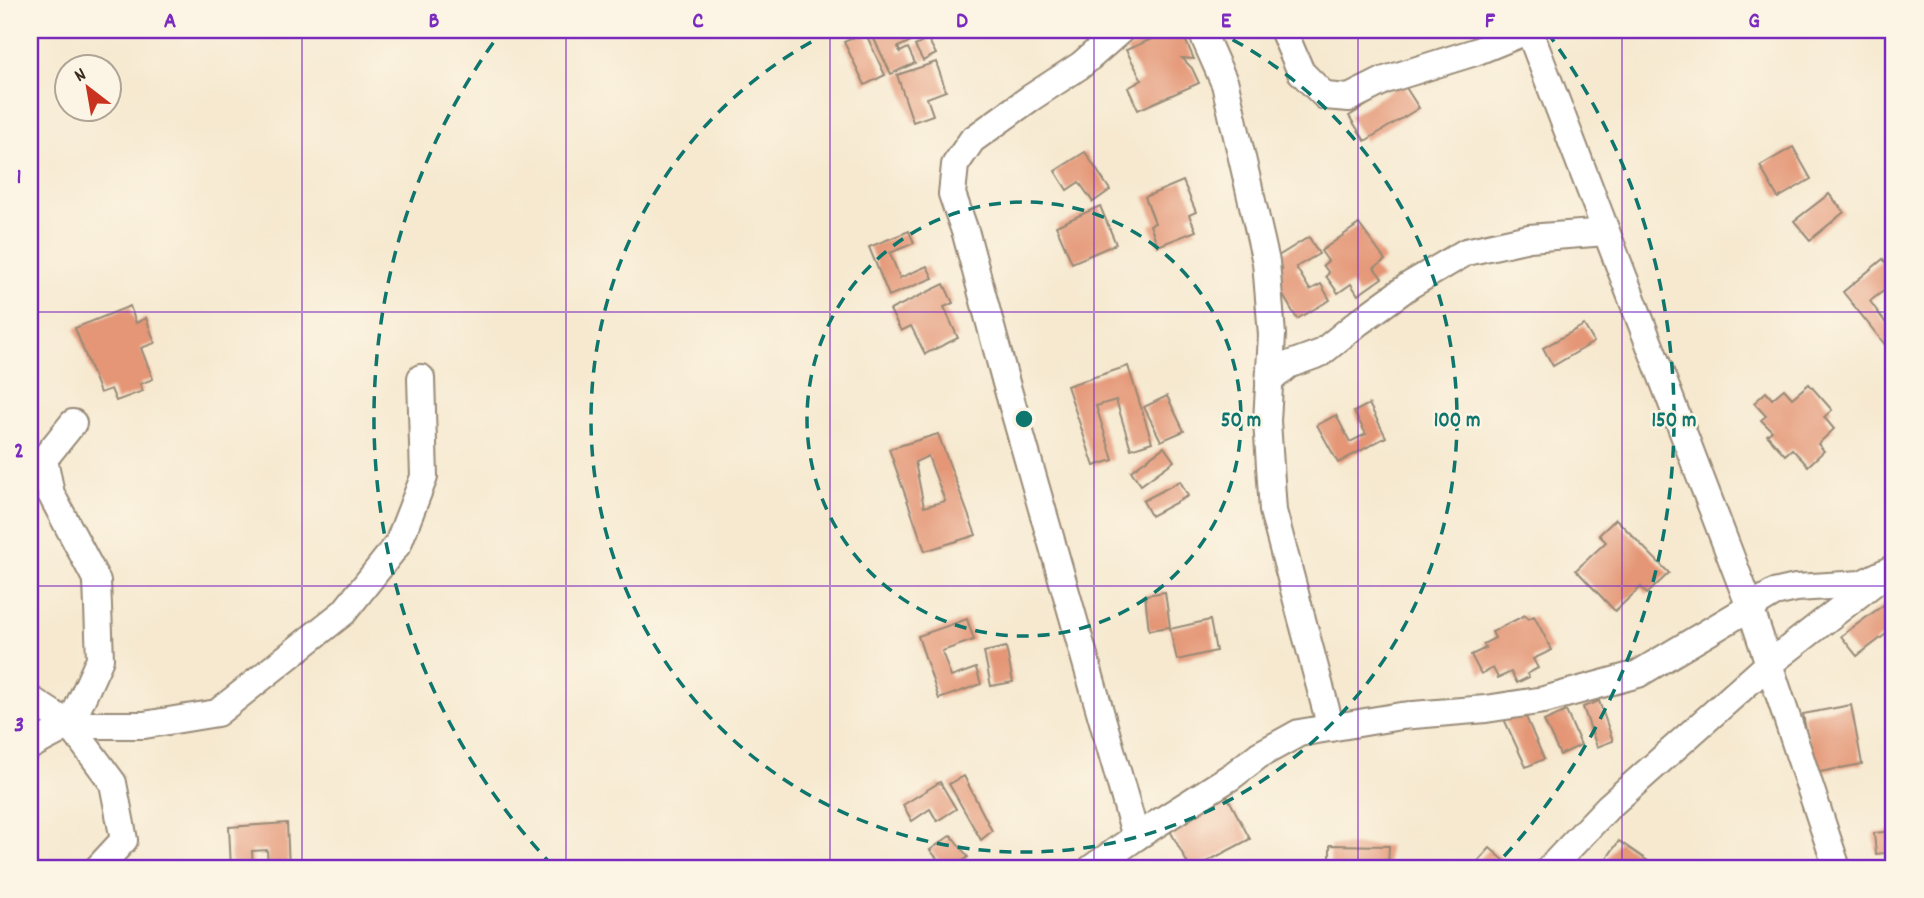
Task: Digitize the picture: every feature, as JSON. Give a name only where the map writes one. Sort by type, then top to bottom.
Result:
[{"type":"street","points":[[1121,30],[1081,65],[972,140],[955,166],[952,194],[966,234],[1009,396],[1136,837]]},
{"type":"street","points":[[1201,30],[1225,84],[1266,262],[1272,335],[1267,421],[1273,511],[1331,728]]},
{"type":"street","points":[[1283,30],[1301,72],[1325,96],[1349,98],[1385,80],[1462,56],[1529,30],[1750,607],[1837,868]]},
{"type":"street","points":[[1269,381],[1288,366],[1321,354],[1410,285],[1466,252],[1529,238],[1606,232]]},
{"type":"street","points":[[30,746],[71,725],[144,725],[217,713],[344,612],[398,544],[424,477],[421,378]]},
{"type":"street","points":[[71,725],[100,659],[97,582],[51,494],[44,458],[73,424]]},
{"type":"street","points":[[1092,868],[1299,733],[1401,716],[1486,709],[1544,700],[1638,674],[1774,593],[1796,588],[1861,584],[1893,568]]},
{"type":"street","points":[[1550,868],[1608,807],[1769,664],[1893,568]]},
{"type":"street","points":[[30,699],[71,725],[113,783],[124,841],[98,868]]},
{"type":"building","points":[[888,30],[909,30],[914,40],[898,47],[900,52],[908,48],[915,63],[891,74],[873,37]]},
{"type":"building","points":[[1173,30],[1181,30],[1194,59],[1182,58],[1192,68],[1199,83],[1138,110],[1128,88],[1142,80],[1126,50]]},
{"type":"building","points":[[865,32],[885,75],[865,85],[844,42]]},
{"type":"building","points":[[928,39],[936,54],[923,61],[915,46]]},
{"type":"building","points":[[936,62],[946,91],[927,98],[933,115],[913,122],[897,75]]},
{"type":"building","points":[[1403,83],[1419,108],[1365,141],[1349,116]]},
{"type":"building","points":[[1793,147],[1811,179],[1778,198],[1760,166]]},
{"type":"building","points":[[1085,152],[1110,190],[1093,202],[1079,182],[1067,190],[1055,171]]},
{"type":"building","points":[[1183,181],[1196,212],[1189,215],[1196,231],[1158,246],[1150,225],[1155,223],[1145,197]]},
{"type":"building","points":[[1829,194],[1844,212],[1810,240],[1794,221]]},
{"type":"building","points":[[1100,206],[1116,244],[1072,263],[1056,226]]},
{"type":"building","points":[[1359,224],[1385,260],[1374,268],[1382,278],[1358,295],[1351,284],[1338,293],[1326,276],[1329,273],[1323,265],[1328,261],[1321,251]]},
{"type":"building","points":[[909,231],[914,243],[890,253],[900,278],[927,266],[933,278],[889,296],[869,247]]},
{"type":"building","points":[[1309,237],[1319,254],[1296,267],[1310,290],[1321,284],[1330,300],[1297,319],[1271,275],[1282,269],[1275,258]]},
{"type":"building","points":[[1883,259],[1894,272],[1894,287],[1893,284],[1870,301],[1885,322],[1894,315],[1894,356],[1843,292]]},
{"type":"building","points":[[944,284],[953,303],[944,307],[958,338],[925,354],[911,326],[901,331],[890,310]]},
{"type":"building","points":[[130,306],[136,323],[146,318],[155,343],[141,348],[153,379],[140,384],[143,391],[116,401],[111,389],[100,393],[75,328]]},
{"type":"building","points":[[1584,325],[1594,342],[1553,366],[1543,348]]},
{"type":"building","points":[[1128,366],[1152,442],[1131,449],[1116,400],[1096,406],[1113,460],[1094,466],[1067,386]]},
{"type":"building","points":[[1809,384],[1832,410],[1824,417],[1834,429],[1818,444],[1824,451],[1808,466],[1792,449],[1785,455],[1767,435],[1772,431],[1761,420],[1766,416],[1754,403],[1766,392],[1772,399],[1784,389],[1792,398]]},
{"type":"building","points":[[1167,396],[1184,431],[1161,441],[1144,407]]},
{"type":"building","points":[[1369,404],[1386,437],[1338,463],[1317,425],[1336,415],[1350,442],[1366,434],[1354,412]]},
{"type":"building","points":[[938,434],[976,535],[925,551],[889,449]],"holes":[[[928,456],[945,501],[924,507],[915,462]]]},
{"type":"building","points":[[1164,447],[1174,461],[1141,485],[1131,471]]},
{"type":"building","points":[[30,452],[38,476],[30,479]]},
{"type":"building","points":[[1180,481],[1188,496],[1151,516],[1143,501]]},
{"type":"building","points":[[1616,519],[1669,573],[1647,594],[1641,587],[1615,611],[1576,570],[1606,542],[1599,535]]},
{"type":"building","points":[[1165,592],[1170,627],[1149,630],[1145,595]]},
{"type":"building","points":[[1893,598],[1894,628],[1857,656],[1841,636]]},
{"type":"building","points":[[1525,615],[1528,619],[1534,616],[1552,650],[1533,659],[1538,668],[1517,683],[1511,672],[1498,678],[1493,668],[1481,674],[1471,655],[1486,648],[1483,644],[1495,638],[1492,632]]},
{"type":"building","points":[[967,619],[974,640],[942,651],[951,677],[976,668],[981,684],[939,699],[918,636]]},
{"type":"building","points":[[1210,620],[1216,651],[1177,660],[1170,629]]},
{"type":"building","points":[[1006,647],[1013,682],[991,686],[984,652]]},
{"type":"building","points":[[1599,701],[1613,741],[1597,747],[1583,707]]},
{"type":"building","points":[[1851,705],[1862,764],[1814,773],[1803,714]]},
{"type":"building","points":[[1523,710],[1544,759],[1526,767],[1504,719]]},
{"type":"building","points":[[1566,711],[1581,745],[1560,755],[1544,721]]},
{"type":"building","points":[[964,776],[992,831],[981,840],[949,784]]},
{"type":"building","points":[[940,782],[956,809],[937,821],[930,809],[912,821],[903,805]]},
{"type":"building","points":[[1226,794],[1250,839],[1195,868],[1190,868],[1167,825]]},
{"type":"building","points":[[287,823],[289,868],[268,868],[267,850],[252,851],[253,868],[231,868],[229,827]]},
{"type":"building","points":[[1894,831],[1894,852],[1876,854],[1874,833]]},
{"type":"building","points":[[951,835],[968,857],[954,868],[945,868],[930,850]]},
{"type":"building","points":[[1619,841],[1648,861],[1643,868],[1600,868]]},
{"type":"building","points":[[1330,845],[1389,846],[1388,868],[1330,868]]},
{"type":"building","points":[[1490,848],[1513,868],[1472,868]]}]
